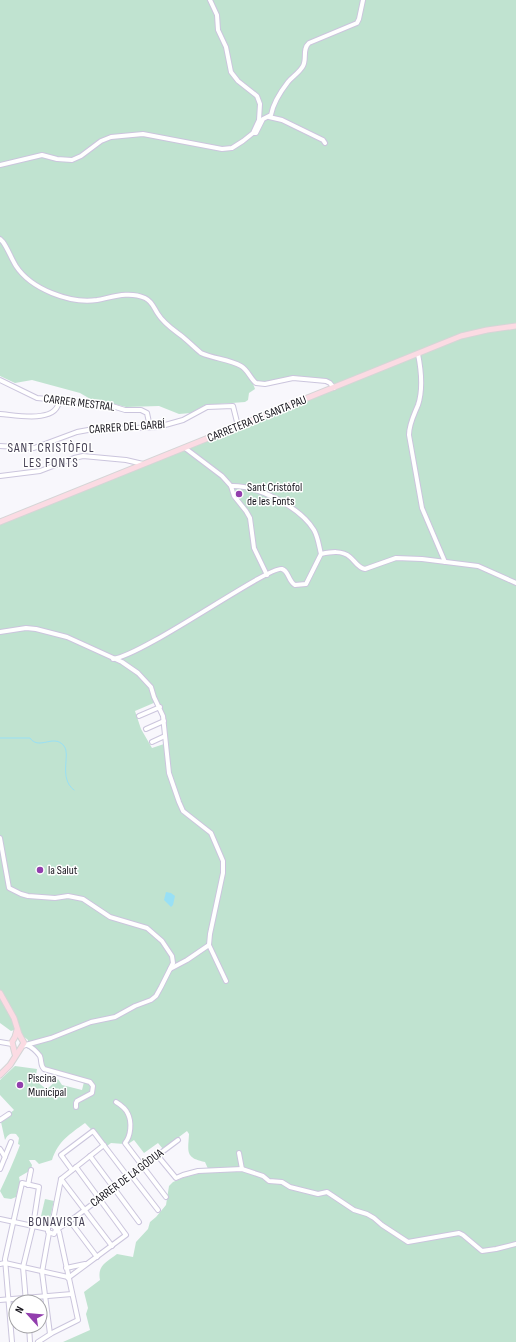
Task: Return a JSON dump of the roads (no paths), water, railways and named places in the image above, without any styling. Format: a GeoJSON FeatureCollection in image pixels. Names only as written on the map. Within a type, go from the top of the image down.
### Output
{"type":"FeatureCollection","features":[{"type":"Feature","properties":{"kind":"main road","name":"CARRETERA DE SANTA PAU"},"geometry":{"type":"LineString","coordinates":[[0,522],[474,332],[516,326]]}},
{"type":"Feature","properties":{"kind":"main road"},"geometry":{"type":"LineString","coordinates":[[0,993],[14,1018],[20,1038],[24,1043],[23,1046]]}},
{"type":"Feature","properties":{"kind":"main road"},"geometry":{"type":"LineString","coordinates":[[15,1054],[12,1040],[20,1038]]}},
{"type":"Feature","properties":{"kind":"main road"},"geometry":{"type":"LineString","coordinates":[[13,1046],[23,1046]]}},
{"type":"Feature","properties":{"kind":"main road"},"geometry":{"type":"LineString","coordinates":[[1,1074],[10,1065],[15,1054],[23,1046]]}},
{"type":"Feature","properties":{"kind":"street"},"geometry":{"type":"LineString","coordinates":[[210,0],[216,15],[218,30],[226,47],[232,72],[238,81],[255,94],[259,100],[259,117],[253,133]]}},
{"type":"Feature","properties":{"kind":"street"},"geometry":{"type":"LineString","coordinates":[[0,165],[42,156],[72,160],[81,156],[101,141],[111,137],[143,134],[222,149],[232,148],[253,133],[256,133],[263,119],[271,115],[273,106],[289,81],[297,75],[305,63],[305,50],[307,45],[357,22],[360,19],[364,0]]}},
{"type":"Feature","properties":{"kind":"street"},"geometry":{"type":"LineString","coordinates":[[269,116],[282,120],[323,140],[325,143]]}},
{"type":"Feature","properties":{"kind":"street"},"geometry":{"type":"LineString","coordinates":[[0,239],[4,242],[16,266],[22,273],[45,291],[75,299],[86,300],[96,300],[122,295],[141,296],[148,299],[152,303],[158,315],[164,322],[201,353],[242,366],[247,370],[256,383],[265,384],[293,378],[326,381],[334,388]]}},
{"type":"Feature","properties":{"kind":"street"},"geometry":{"type":"LineString","coordinates":[[418,354],[421,374],[420,398],[410,424],[409,435],[422,508],[445,562]]}},
{"type":"Feature","properties":{"kind":"street","name":"CARRER MESTRAL"},"geometry":{"type":"LineString","coordinates":[[0,380],[33,396],[109,405],[125,410],[143,411],[147,413],[150,428]]}},
{"type":"Feature","properties":{"kind":"street"},"geometry":{"type":"LineString","coordinates":[[0,414],[29,416],[46,415],[56,409],[59,405],[59,400]]}},
{"type":"Feature","properties":{"kind":"street","name":"CARRER DEL GARBÍ"},"geometry":{"type":"LineString","coordinates":[[0,446],[31,448],[42,446],[69,434],[81,431],[150,428],[183,420],[210,407],[233,406],[238,426]]}},
{"type":"Feature","properties":{"kind":"street"},"geometry":{"type":"LineString","coordinates":[[185,448],[222,476],[231,486],[234,496],[250,518],[254,548],[267,574]]}},
{"type":"Feature","properties":{"kind":"street"},"geometry":{"type":"LineString","coordinates":[[0,476],[40,471],[83,456],[126,460],[143,464]]}},
{"type":"Feature","properties":{"kind":"street"},"geometry":{"type":"LineString","coordinates":[[112,659],[157,639],[267,574],[279,569],[283,569],[286,572],[292,583],[297,585],[306,584],[321,554],[314,529],[295,510],[265,493],[248,487],[231,486]]}},
{"type":"Feature","properties":{"kind":"street"},"geometry":{"type":"LineString","coordinates":[[321,554],[335,552],[342,553],[350,556],[362,568],[365,569],[396,558],[422,558],[478,566],[516,583]]}},
{"type":"Feature","properties":{"kind":"street"},"geometry":{"type":"LineString","coordinates":[[0,632],[26,628],[43,630],[76,641],[112,659],[122,662],[138,673],[151,686],[163,716],[171,779],[181,808],[211,833],[223,861],[223,873],[208,945],[226,981]]}},
{"type":"Feature","properties":{"kind":"street"},"geometry":{"type":"LineString","coordinates":[[139,716],[160,708]]}},
{"type":"Feature","properties":{"kind":"street"},"geometry":{"type":"LineString","coordinates":[[146,729],[164,721]]}},
{"type":"Feature","properties":{"kind":"street"},"geometry":{"type":"LineString","coordinates":[[152,742],[165,736]]}},
{"type":"Feature","properties":{"kind":"street"},"geometry":{"type":"LineString","coordinates":[[0,838],[9,888],[28,896],[55,898],[68,896],[83,899],[110,917],[147,928],[168,948],[172,956],[172,963],[158,991],[151,1000],[115,1016],[91,1022],[51,1038],[23,1046]]}},
{"type":"Feature","properties":{"kind":"street"},"geometry":{"type":"LineString","coordinates":[[169,969],[187,960],[208,945]]}},
{"type":"Feature","properties":{"kind":"street"},"geometry":{"type":"LineString","coordinates":[[20,1038],[33,1042]]}},
{"type":"Feature","properties":{"kind":"street"},"geometry":{"type":"LineString","coordinates":[[0,1042],[13,1046]]}},
{"type":"Feature","properties":{"kind":"street"},"geometry":{"type":"LineString","coordinates":[[33,1042],[33,1049]]}},
{"type":"Feature","properties":{"kind":"street"},"geometry":{"type":"LineString","coordinates":[[23,1046],[33,1049],[40,1057],[41,1066],[46,1070],[90,1082],[93,1086],[92,1093],[77,1101],[76,1107]]}},
{"type":"Feature","properties":{"kind":"street"},"geometry":{"type":"LineString","coordinates":[[116,1102],[124,1108],[128,1114],[130,1133],[125,1143],[166,1197]]}},
{"type":"Feature","properties":{"kind":"street"},"geometry":{"type":"LineString","coordinates":[[0,1120],[9,1114]]}},
{"type":"Feature","properties":{"kind":"street"},"geometry":{"type":"LineString","coordinates":[[2,1264],[68,1277],[88,1264],[126,1235],[99,1199],[61,1155],[93,1131],[158,1210]]}},
{"type":"Feature","properties":{"kind":"street","name":"CARRER DE LA GÓDUA"},"geometry":{"type":"LineString","coordinates":[[56,1229],[70,1221],[178,1140]]}},
{"type":"Feature","properties":{"kind":"street"},"geometry":{"type":"LineString","coordinates":[[0,1170],[11,1142]]}},
{"type":"Feature","properties":{"kind":"street"},"geometry":{"type":"LineString","coordinates":[[0,1219],[47,1228],[52,1225],[61,1178],[104,1145]]}},
{"type":"Feature","properties":{"kind":"street"},"geometry":{"type":"LineString","coordinates":[[0,1149],[5,1157]]}},
{"type":"Feature","properties":{"kind":"street"},"geometry":{"type":"LineString","coordinates":[[239,1153],[242,1169]]}},
{"type":"Feature","properties":{"kind":"street"},"geometry":{"type":"LineString","coordinates":[[90,1156],[139,1222]]}},
{"type":"Feature","properties":{"kind":"street"},"geometry":{"type":"LineString","coordinates":[[157,1156],[174,1178],[198,1171],[242,1169],[263,1176],[269,1181],[282,1182],[290,1187],[318,1194],[327,1192],[354,1210],[368,1214],[408,1242],[459,1234],[463,1235],[482,1251],[516,1244]]}},
{"type":"Feature","properties":{"kind":"street"},"geometry":{"type":"LineString","coordinates":[[28,1185],[31,1170]]}},
{"type":"Feature","properties":{"kind":"street"},"geometry":{"type":"LineString","coordinates":[[61,1178],[112,1246]]}},
{"type":"Feature","properties":{"kind":"street"},"geometry":{"type":"LineString","coordinates":[[0,1300],[8,1300],[2,1264],[22,1183],[39,1187],[33,1226],[23,1267],[25,1294]]}},
{"type":"Feature","properties":{"kind":"street"},"geometry":{"type":"LineString","coordinates":[[70,1221],[97,1257]]}},
{"type":"Feature","properties":{"kind":"street"},"geometry":{"type":"LineString","coordinates":[[38,1342],[50,1334],[78,1320],[59,1232],[52,1225]]}},
{"type":"Feature","properties":{"kind":"street"},"geometry":{"type":"LineString","coordinates":[[45,1294],[42,1272],[49,1234],[47,1228]]}},
{"type":"Feature","properties":{"kind":"street"},"geometry":{"type":"LineString","coordinates":[[49,1234],[54,1234],[56,1229]]}},
{"type":"Feature","properties":{"kind":"street"},"geometry":{"type":"LineString","coordinates":[[66,1268],[88,1264]]}},
{"type":"Feature","properties":{"kind":"street"},"geometry":{"type":"LineString","coordinates":[[48,1296],[72,1294]]}},
{"type":"Feature","properties":{"kind":"street"},"geometry":{"type":"LineString","coordinates":[[48,1319],[50,1334]]}},
{"type":"Feature","properties":{"kind":"water"},"geometry":{"type":"Polygon","coordinates":[[[166,892],[175,896],[171,907],[164,900],[166,892]]]}},
{"type":"Feature","properties":{"kind":"waterway"},"geometry":{"type":"LineString","coordinates":[[0,738],[30,738],[34,742],[38,743],[51,741],[60,742],[66,750],[67,779],[69,785],[74,790]]}},
{"type":"Feature","properties":{"kind":"place","name":"Sant Cristòfol de les Fonts"},"geometry":{"type":"Point","coordinates":[239,494]}},
{"type":"Feature","properties":{"kind":"place","name":"la Salut"},"geometry":{"type":"Point","coordinates":[40,870]}},
{"type":"Feature","properties":{"kind":"place","name":"Piscina Municipal"},"geometry":{"type":"Point","coordinates":[20,1085]}},
{"type":"Feature","properties":{"kind":"district","name":"SANT CRISTÒFOL LES FONTS"},"geometry":{"type":"Point","coordinates":[51,456]}},
{"type":"Feature","properties":{"kind":"district","name":"BONAVISTA"},"geometry":{"type":"Point","coordinates":[57,1222]}}]}
